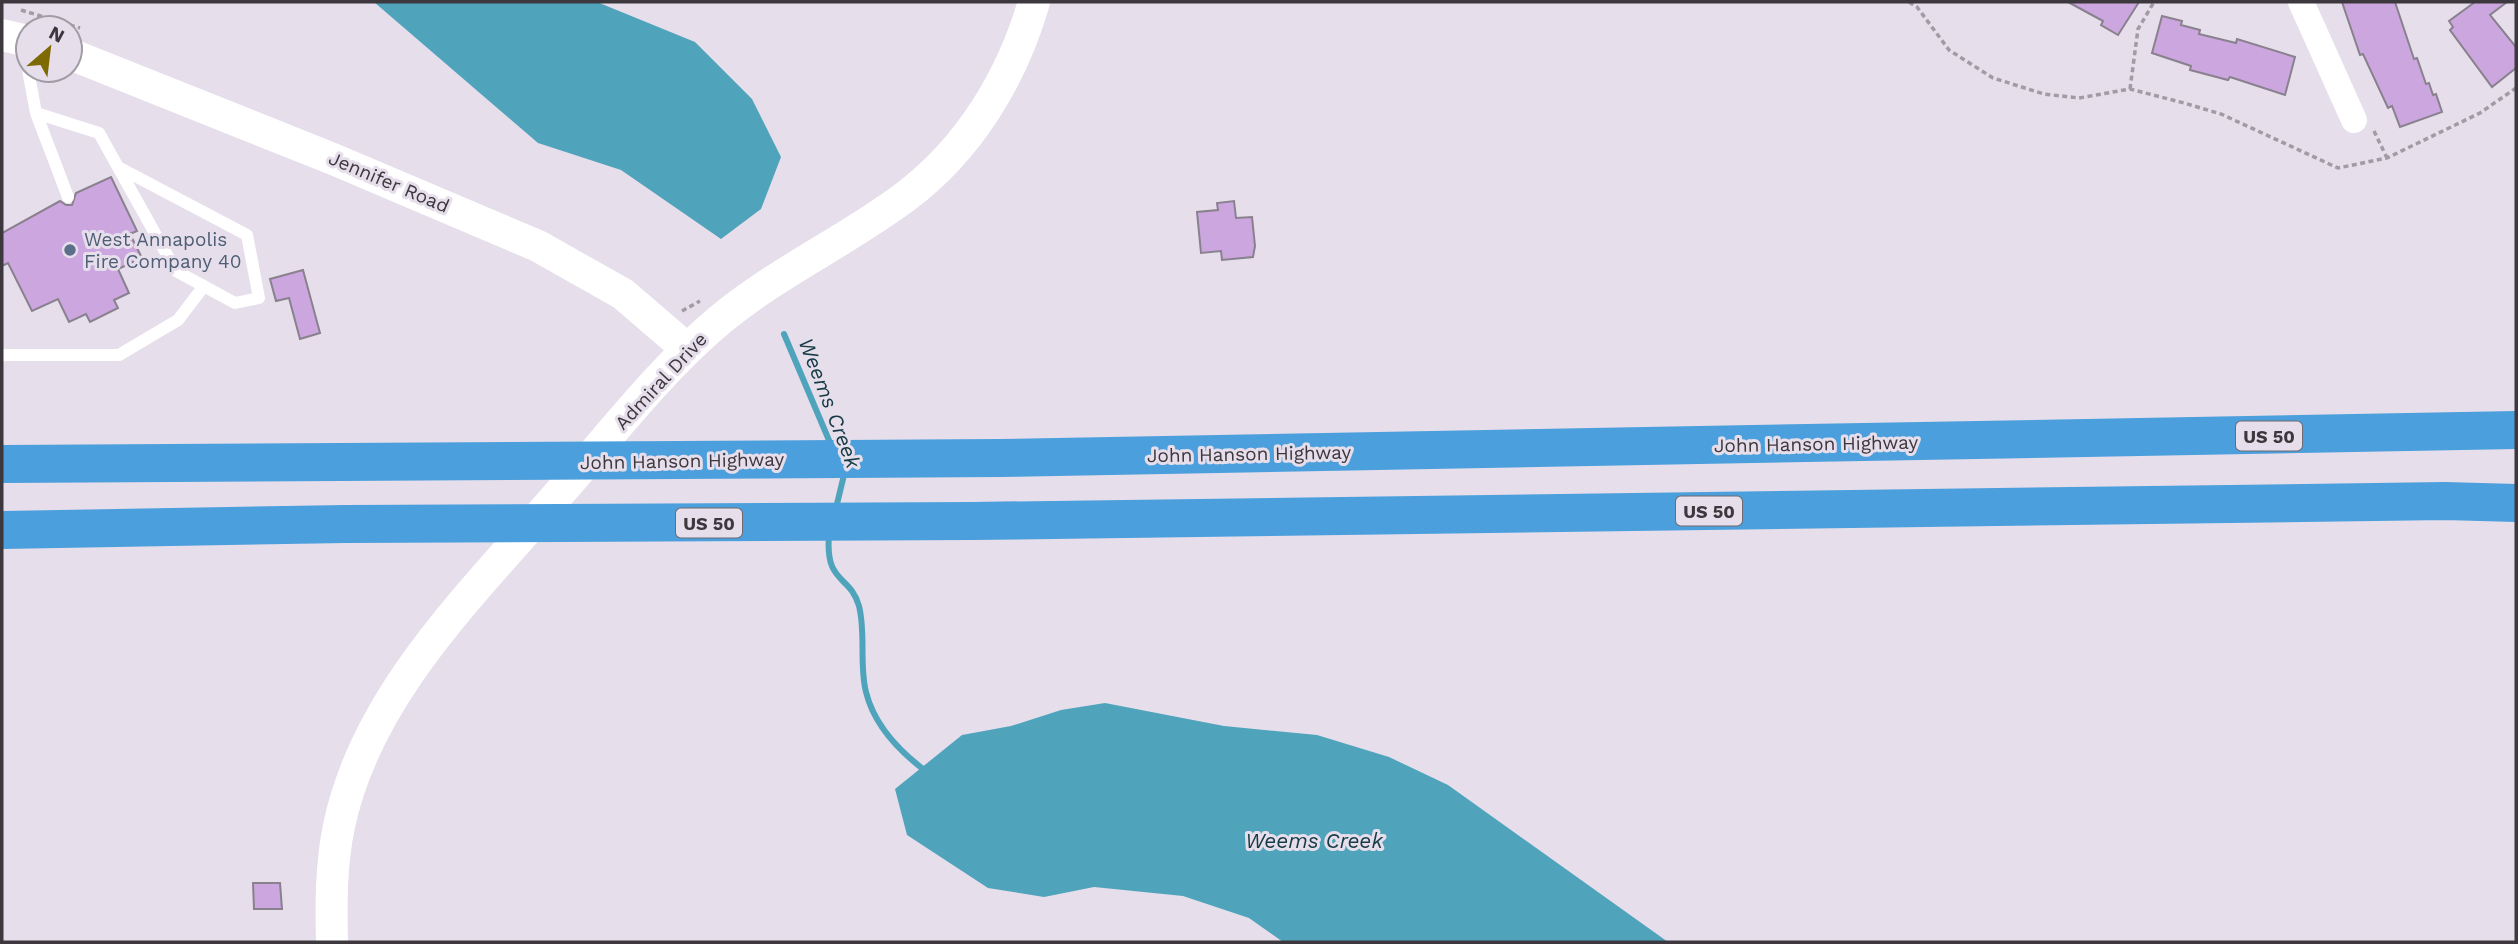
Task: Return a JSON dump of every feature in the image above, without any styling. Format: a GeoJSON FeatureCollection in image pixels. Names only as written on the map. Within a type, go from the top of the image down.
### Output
{"type":"FeatureCollection","features":[{"type":"Feature","properties":{"kind":"highway","name":"John Hanson Highway"},"geometry":{"type":"LineString","coordinates":[[2,464],[999,458],[2509,431]]}},
{"type":"Feature","properties":{"kind":"highway","name":"US 50"},"geometry":{"type":"LineString","coordinates":[[2,530],[972,521],[2445,501],[2516,505]]}},
{"type":"Feature","properties":{"kind":"street","name":"Admiral Drive"},"geometry":{"type":"LineString","coordinates":[[332,942],[332,887],[339,827],[357,769],[383,716],[417,663],[471,595],[687,349],[751,296],[884,212],[928,177],[967,135],[993,98],[1015,58],[1034,2]]}},
{"type":"Feature","properties":{"kind":"street"},"geometry":{"type":"LineString","coordinates":[[2301,2],[2354,120]]}},
{"type":"Feature","properties":{"kind":"street","name":"Jennifer Road"},"geometry":{"type":"LineString","coordinates":[[84,60],[333,159],[538,246],[598,277],[623,294],[687,349]]}},
{"type":"Feature","properties":{"kind":"lane"},"geometry":{"type":"LineString","coordinates":[[30,84],[36,113],[68,197]]}},
{"type":"Feature","properties":{"kind":"lane"},"geometry":{"type":"LineString","coordinates":[[36,113],[99,133],[176,271],[234,303],[259,298],[247,235],[118,167]]}},
{"type":"Feature","properties":{"kind":"lane"},"geometry":{"type":"LineString","coordinates":[[2,355],[119,355],[178,320],[204,286]]}},
{"type":"Feature","properties":{"kind":"path"},"geometry":{"type":"LineString","coordinates":[[1909,2],[1917,7],[1950,50],[1993,78],[2045,93],[2079,98],[2130,89],[2221,114],[2338,168],[2386,158],[2480,113],[2516,88]]}},
{"type":"Feature","properties":{"kind":"path"},"geometry":{"type":"LineString","coordinates":[[2130,89],[2138,29],[2154,2]]}},
{"type":"Feature","properties":{"kind":"path"},"geometry":{"type":"LineString","coordinates":[[678,314],[707,296]]}},
{"type":"Feature","properties":{"kind":"water"},"geometry":{"type":"Polygon","coordinates":[[[374,2],[597,2],[695,42],[752,99],[781,157],[761,209],[721,239],[621,170],[538,143],[374,2]]]}},
{"type":"Feature","properties":{"kind":"water","name":"Weems Creek"},"geometry":{"type":"Polygon","coordinates":[[[1105,703],[1224,726],[1317,735],[1389,757],[1448,785],[1668,942],[1283,942],[1249,918],[1183,896],[1094,887],[1044,897],[988,888],[907,835],[895,789],[962,735],[1011,726],[1061,710],[1105,703]]]}},
{"type":"Feature","properties":{"kind":"building"},"geometry":{"type":"Polygon","coordinates":[[[2068,2],[2139,2],[2118,35],[2101,25],[2103,21],[2068,2]]]}},
{"type":"Feature","properties":{"kind":"building"},"geometry":{"type":"Polygon","coordinates":[[[2342,2],[2395,2],[2414,59],[2417,58],[2426,84],[2429,83],[2433,95],[2436,94],[2442,112],[2400,127],[2392,106],[2388,108],[2363,54],[2360,55],[2342,2]]]}},
{"type":"Feature","properties":{"kind":"building"},"geometry":{"type":"Polygon","coordinates":[[[2475,2],[2507,2],[2490,15],[2516,47],[2516,68],[2492,87],[2450,30],[2453,27],[2449,21],[2475,2]]]}},
{"type":"Feature","properties":{"kind":"building"},"geometry":{"type":"Polygon","coordinates":[[[2162,16],[2182,21],[2181,25],[2200,30],[2199,34],[2236,43],[2237,39],[2295,57],[2285,95],[2230,77],[2228,80],[2190,70],[2191,66],[2152,53],[2162,16]]]}},
{"type":"Feature","properties":{"kind":"building","name":"West Annapolis Fire Company 40"},"geometry":{"type":"Polygon","coordinates":[[[111,177],[137,231],[130,234],[142,258],[118,269],[129,293],[114,300],[118,308],[90,322],[86,314],[69,322],[58,299],[32,311],[8,263],[2,266],[2,233],[60,201],[72,205],[76,193],[111,177]]]}},
{"type":"Feature","properties":{"kind":"building"},"geometry":{"type":"Polygon","coordinates":[[[1234,201],[1236,218],[1252,217],[1255,246],[1253,257],[1222,260],[1221,251],[1201,253],[1197,212],[1218,210],[1217,203],[1234,201]]]}},
{"type":"Feature","properties":{"kind":"building"},"geometry":{"type":"Polygon","coordinates":[[[303,270],[320,333],[300,339],[289,298],[276,301],[270,279],[303,270]]]}},
{"type":"Feature","properties":{"kind":"building"},"geometry":{"type":"Polygon","coordinates":[[[253,883],[280,883],[282,909],[254,909],[253,883]]]}},
{"type":"Feature","properties":{"kind":"waterway","name":"Weems Creek"},"geometry":{"type":"LineString","coordinates":[[784,334],[831,445]]}},
{"type":"Feature","properties":{"kind":"waterway","name":"Weems Creek"},"geometry":{"type":"LineString","coordinates":[[836,508],[844,475],[842,471]]}},
{"type":"Feature","properties":{"kind":"waterway","name":"Weems Creek"},"geometry":{"type":"LineString","coordinates":[[829,535],[829,551],[834,571],[850,588],[859,606],[864,682],[870,704],[889,737],[927,772]]}},
{"type":"Feature","properties":{"kind":"place","name":"West Annapolis Fire Company 40"},"geometry":{"type":"Point","coordinates":[70,250]}}]}
